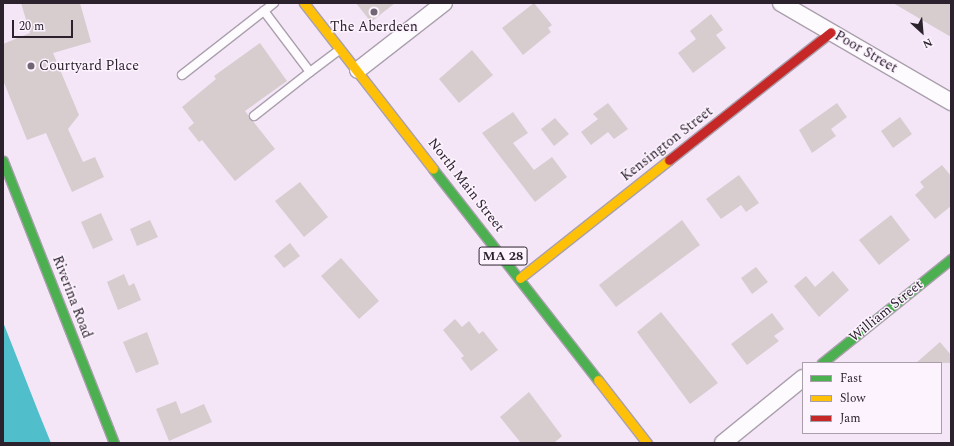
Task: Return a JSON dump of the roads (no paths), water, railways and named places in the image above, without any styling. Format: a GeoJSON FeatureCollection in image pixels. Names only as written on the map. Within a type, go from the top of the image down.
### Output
{"type":"FeatureCollection","features":[{"type":"Feature","properties":{"kind":"street","name":"North Main Street"},"geometry":{"type":"LineString","coordinates":[[304,3],[358,70],[648,443]]}},
{"type":"Feature","properties":{"kind":"street"},"geometry":{"type":"LineString","coordinates":[[358,70],[444,3]]}},
{"type":"Feature","properties":{"kind":"street","name":"Poor Street"},"geometry":{"type":"LineString","coordinates":[[781,3],[951,102]]}},
{"type":"Feature","properties":{"kind":"street","name":"Kensington Street"},"geometry":{"type":"LineString","coordinates":[[520,278],[831,32]]}},
{"type":"Feature","properties":{"kind":"street","name":"Riverina Road"},"geometry":{"type":"LineString","coordinates":[[3,161],[114,443]]}},
{"type":"Feature","properties":{"kind":"street","name":"William Street"},"geometry":{"type":"LineString","coordinates":[[823,362],[951,258]]}},
{"type":"Feature","properties":{"kind":"street"},"geometry":{"type":"LineString","coordinates":[[723,443],[802,379]]}},
{"type":"Feature","properties":{"kind":"lane"},"geometry":{"type":"LineString","coordinates":[[182,75],[274,3]]}},
{"type":"Feature","properties":{"kind":"lane"},"geometry":{"type":"LineString","coordinates":[[264,11],[310,72]]}},
{"type":"Feature","properties":{"kind":"lane"},"geometry":{"type":"LineString","coordinates":[[254,116],[341,49]]}},
{"type":"Feature","properties":{"kind":"water"},"geometry":{"type":"Polygon","coordinates":[[[3,322],[38,411],[51,443],[3,442],[3,322]]]}},
{"type":"Feature","properties":{"kind":"place","name":"The Aberdeen"},"geometry":{"type":"Point","coordinates":[374,12]}},
{"type":"Feature","properties":{"kind":"place","name":"Courtyard Place"},"geometry":{"type":"Point","coordinates":[31,66]}}]}
